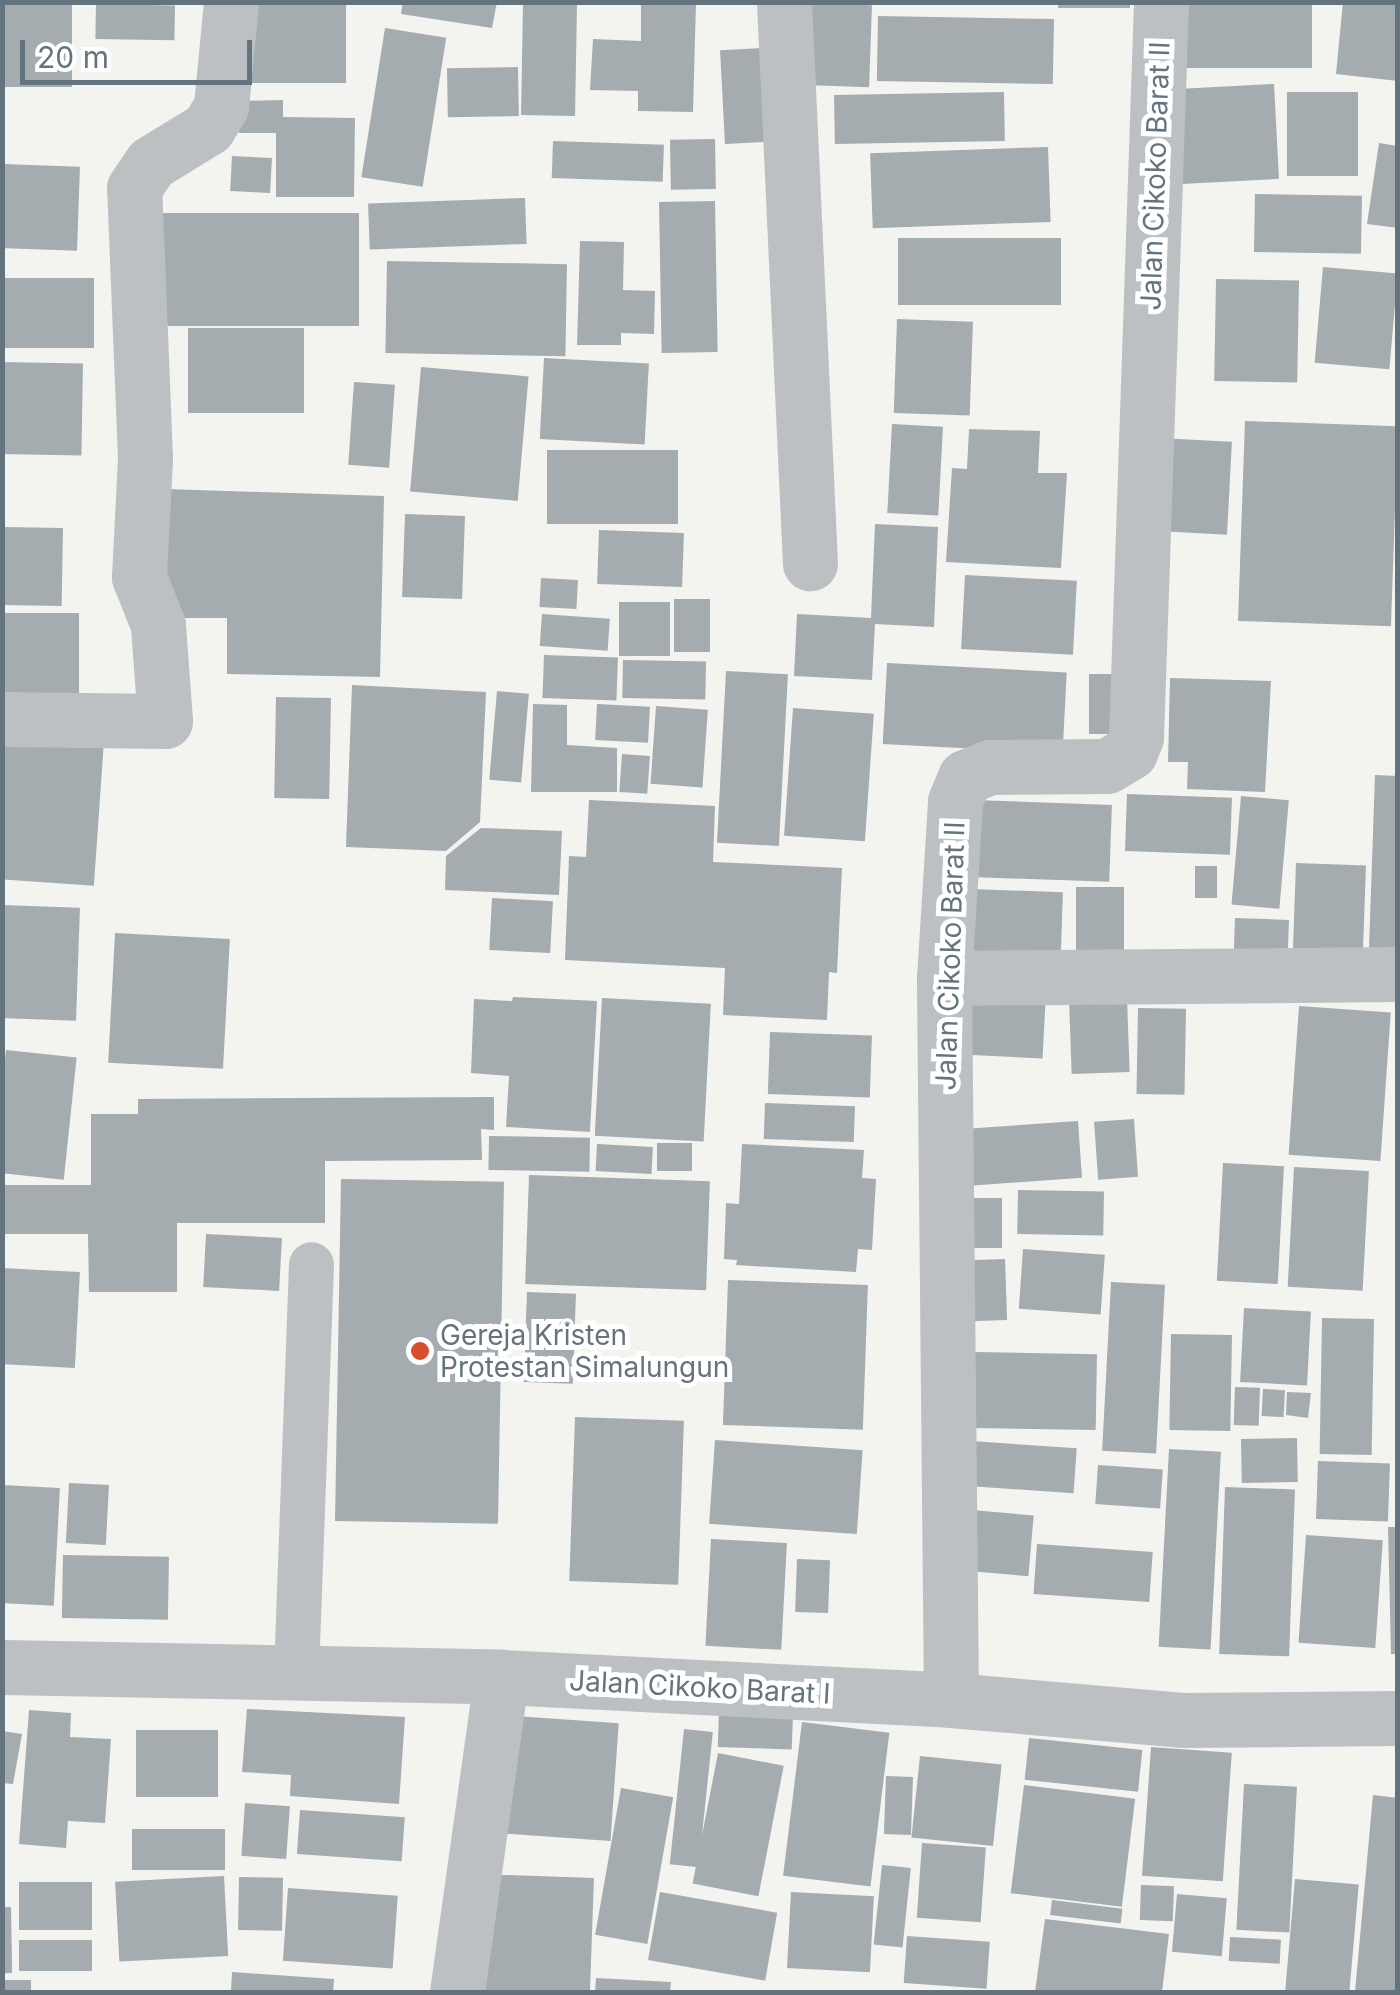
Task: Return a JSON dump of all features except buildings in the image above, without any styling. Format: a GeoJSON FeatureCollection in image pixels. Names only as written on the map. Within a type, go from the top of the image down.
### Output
{"type":"FeatureCollection","features":[{"type":"Feature","properties":{"kind":"street"},"geometry":{"type":"LineString","coordinates":[[2,719],[165,721],[158,625],[139,577],[145,458],[134,188],[151,163],[208,128],[221,106],[231,2]]}},
{"type":"Feature","properties":{"kind":"street"},"geometry":{"type":"LineString","coordinates":[[784,2],[810,563]]}},
{"type":"Feature","properties":{"kind":"street","name":"Jalan Cikoko Barat II"},"geometry":{"type":"LineString","coordinates":[[951,1700],[944,978],[956,801],[965,777],[990,767],[1107,766],[1130,752],[1136,737],[1161,2]]}},
{"type":"Feature","properties":{"kind":"street"},"geometry":{"type":"LineString","coordinates":[[944,978],[1398,974]]}},
{"type":"Feature","properties":{"kind":"street","name":"Jalan Cikoko Barat I"},"geometry":{"type":"LineString","coordinates":[[2,1667],[502,1677],[951,1700],[1182,1720],[1398,1718]]}},
{"type":"Feature","properties":{"kind":"street"},"geometry":{"type":"LineString","coordinates":[[457,1992],[502,1677]]}},
{"type":"Feature","properties":{"kind":"lane"},"geometry":{"type":"LineString","coordinates":[[296,1673],[311,1264]]}},
{"type":"Feature","properties":{"kind":"place","name":"Gereja Kristen Protestan Simalungun"},"geometry":{"type":"Point","coordinates":[420,1351]}}]}
